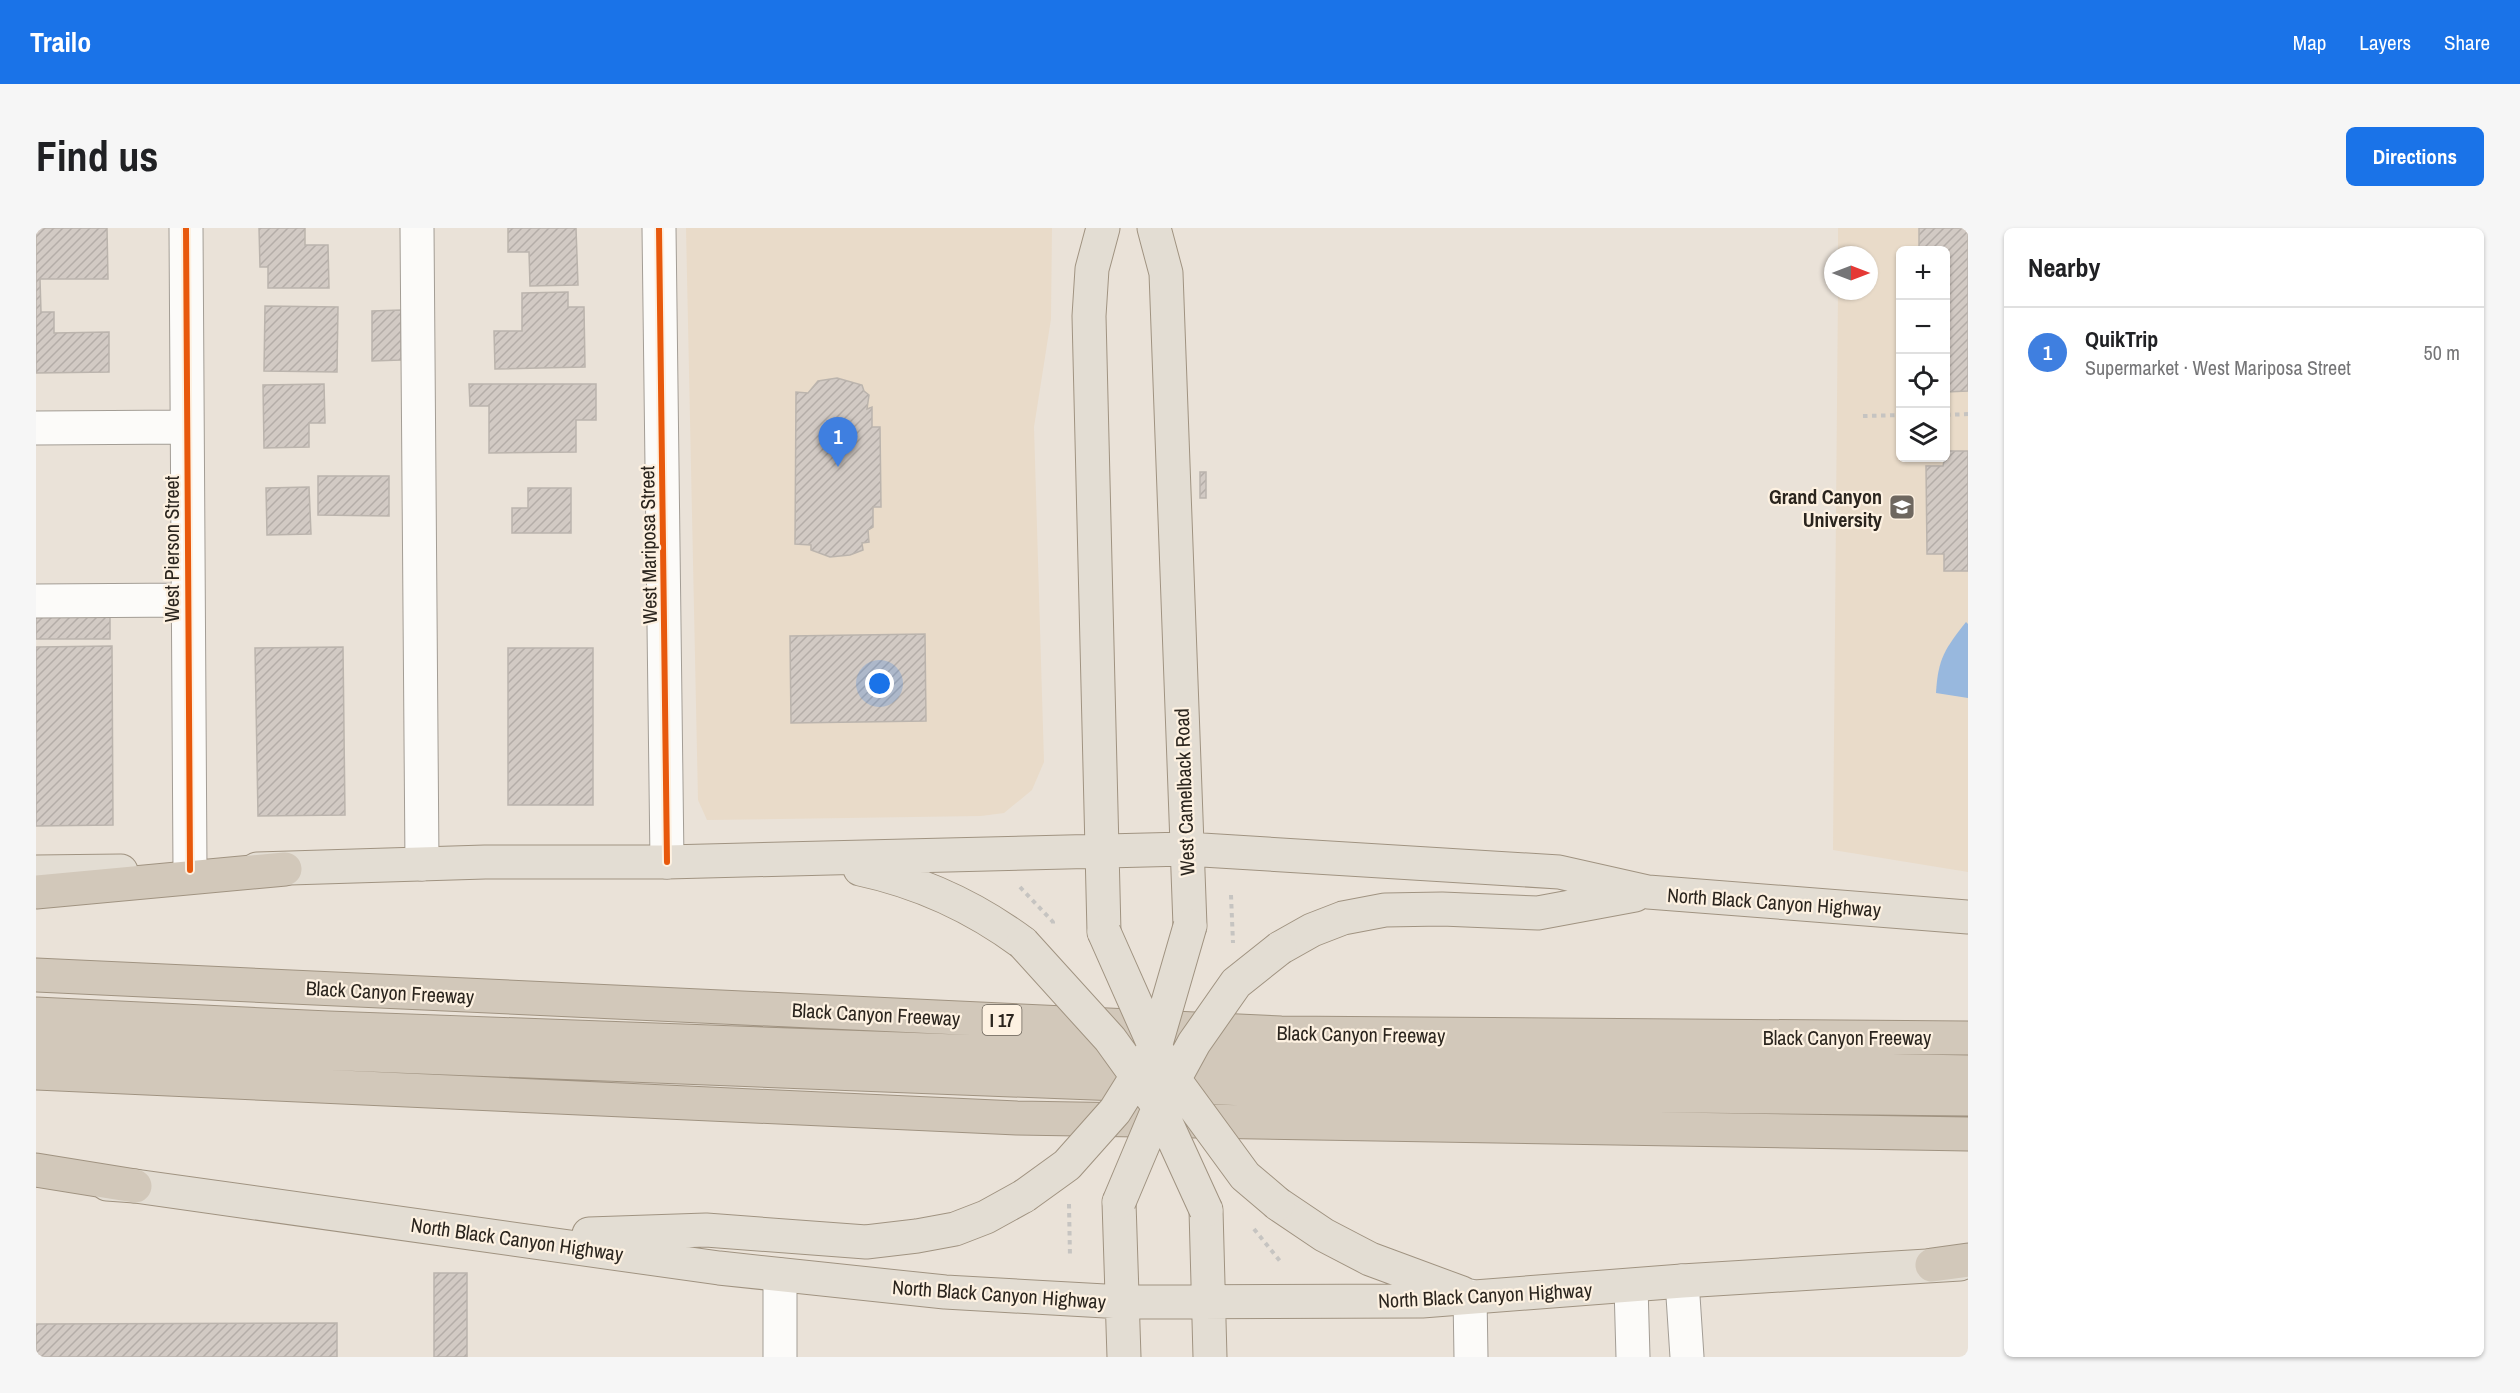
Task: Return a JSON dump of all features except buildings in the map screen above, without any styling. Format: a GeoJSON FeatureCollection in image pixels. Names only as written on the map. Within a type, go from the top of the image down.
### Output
{"type":"FeatureCollection","features":[{"type":"Feature","properties":{"kind":"highway"},"geometry":{"type":"LineString","coordinates":[[36,892],[285,869]]}},
{"type":"Feature","properties":{"kind":"highway","name":"Black Canyon Freeway"},"geometry":{"type":"LineString","coordinates":[[36,975],[1281,1033],[1968,1038]]}},
{"type":"Feature","properties":{"kind":"highway"},"geometry":{"type":"LineString","coordinates":[[36,1014],[316,1027],[1038,1054],[1968,1072]]}},
{"type":"Feature","properties":{"kind":"highway"},"geometry":{"type":"LineString","coordinates":[[36,1042],[1324,1092],[1968,1099]]}},
{"type":"Feature","properties":{"kind":"highway"},"geometry":{"type":"LineString","coordinates":[[36,1073],[1017,1118],[1968,1134]]}},
{"type":"Feature","properties":{"kind":"highway"},"geometry":{"type":"LineString","coordinates":[[36,1170],[135,1186]]}},
{"type":"Feature","properties":{"kind":"highway"},"geometry":{"type":"LineString","coordinates":[[1932,1265],[1968,1262]]}},
{"type":"Feature","properties":{"kind":"main road"},"geometry":{"type":"LineString","coordinates":[[1103,228],[1092,269],[1089,316],[1104,932],[1115,1111],[1124,1357]]}},
{"type":"Feature","properties":{"kind":"main road","name":"West Camelback Road"},"geometry":{"type":"LineString","coordinates":[[1154,228],[1166,273],[1196,1110],[1206,1210],[1210,1357]]}},
{"type":"Feature","properties":{"kind":"main road","name":"North Black Canyon Highway"},"geometry":{"type":"LineString","coordinates":[[36,872],[285,869],[422,864],[668,862],[1186,849],[1559,872],[1648,892],[1968,917]]}},
{"type":"Feature","properties":{"kind":"main road"},"geometry":{"type":"LineString","coordinates":[[810,859],[907,881],[953,899],[991,920],[1039,939],[1136,1076],[1196,1110],[1245,1176],[1278,1204],[1324,1235],[1370,1258],[1470,1296]]}},
{"type":"Feature","properties":{"kind":"main road"},"geometry":{"type":"LineString","coordinates":[[1119,1202],[1166,1093],[1194,1043],[1236,983],[1280,948],[1312,930],[1343,918],[1385,910],[1442,909],[1538,913],[1648,892]]}},
{"type":"Feature","properties":{"kind":"main road"},"geometry":{"type":"LineString","coordinates":[[503,1237],[706,1230],[866,1242],[955,1229],[986,1217],[1024,1196],[1066,1166],[1115,1111],[1155,1047],[1190,926]]}},
{"type":"Feature","properties":{"kind":"main road"},"geometry":{"type":"LineString","coordinates":[[1104,932],[1155,1047],[1166,1093],[1206,1210]]}},
{"type":"Feature","properties":{"kind":"main road","name":"North Black Canyon Highway"},"geometry":{"type":"LineString","coordinates":[[36,1180],[135,1186],[780,1275],[945,1292],[1123,1302],[1210,1304],[1422,1301],[1932,1265]]}},
{"type":"Feature","properties":{"kind":"street","name":"West Pierson Street"},"geometry":{"type":"LineString","coordinates":[[186,228],[190,870]]}},
{"type":"Feature","properties":{"kind":"street"},"geometry":{"type":"LineString","coordinates":[[417,228],[422,864]]}},
{"type":"Feature","properties":{"kind":"street","name":"West Mariposa Street"},"geometry":{"type":"LineString","coordinates":[[659,228],[668,862]]}},
{"type":"Feature","properties":{"kind":"street"},"geometry":{"type":"LineString","coordinates":[[36,428],[187,427]]}},
{"type":"Feature","properties":{"kind":"street"},"geometry":{"type":"LineString","coordinates":[[36,601],[188,600]]}},
{"type":"Feature","properties":{"kind":"street"},"geometry":{"type":"LineString","coordinates":[[780,1275],[780,1357]]}},
{"type":"Feature","properties":{"kind":"street"},"geometry":{"type":"LineString","coordinates":[[1682,1281],[1687,1357]]}},
{"type":"Feature","properties":{"kind":"street"},"geometry":{"type":"LineString","coordinates":[[1631,1286],[1633,1357]]}},
{"type":"Feature","properties":{"kind":"street"},"geometry":{"type":"LineString","coordinates":[[1470,1296],[1471,1357]]}},
{"type":"Feature","properties":{"kind":"path"},"geometry":{"type":"LineString","coordinates":[[1950,415],[1968,414]]}},
{"type":"Feature","properties":{"kind":"path"},"geometry":{"type":"LineString","coordinates":[[1863,416],[1896,415]]}},
{"type":"Feature","properties":{"kind":"path"},"geometry":{"type":"LineString","coordinates":[[1020,887],[1053,922],[1039,939]]}},
{"type":"Feature","properties":{"kind":"path"},"geometry":{"type":"LineString","coordinates":[[1231,895],[1233,944]]}},
{"type":"Feature","properties":{"kind":"path"},"geometry":{"type":"LineString","coordinates":[[1069,1200],[1070,1257]]}},
{"type":"Feature","properties":{"kind":"path"},"geometry":{"type":"LineString","coordinates":[[1246,1220],[1280,1261]]}},
{"type":"Feature","properties":{"kind":"shaded area"},"geometry":{"type":"Polygon","coordinates":[[[686,228],[1052,228],[1051,319],[1034,427],[1044,762],[1032,790],[1004,813],[981,816],[707,820],[698,800],[686,228]]]}},
{"type":"Feature","properties":{"kind":"shaded area","name":"Grand Canyon University"},"geometry":{"type":"Polygon","coordinates":[[[1838,228],[1968,228],[1968,872],[1833,850],[1838,300],[1878,300],[1878,246],[1838,246],[1838,228]]]}},
{"type":"Feature","properties":{"kind":"water"},"geometry":{"type":"Polygon","coordinates":[[[1966,622],[1968,624],[1968,698],[1936,693],[1944,654],[1966,622]]]}},
{"type":"Feature","properties":{"kind":"cycle path"},"geometry":{"type":"LineString","coordinates":[[186,228],[190,870]]}},
{"type":"Feature","properties":{"kind":"cycle path"},"geometry":{"type":"LineString","coordinates":[[659,228],[667,862]]}},
{"type":"Feature","properties":{"kind":"place","name":"QuikTrip"},"geometry":{"type":"Point","coordinates":[838,467]}},
{"type":"Feature","properties":{"kind":"place","name":"Grand Canyon University"},"geometry":{"type":"Point","coordinates":[1902,507]}}]}
